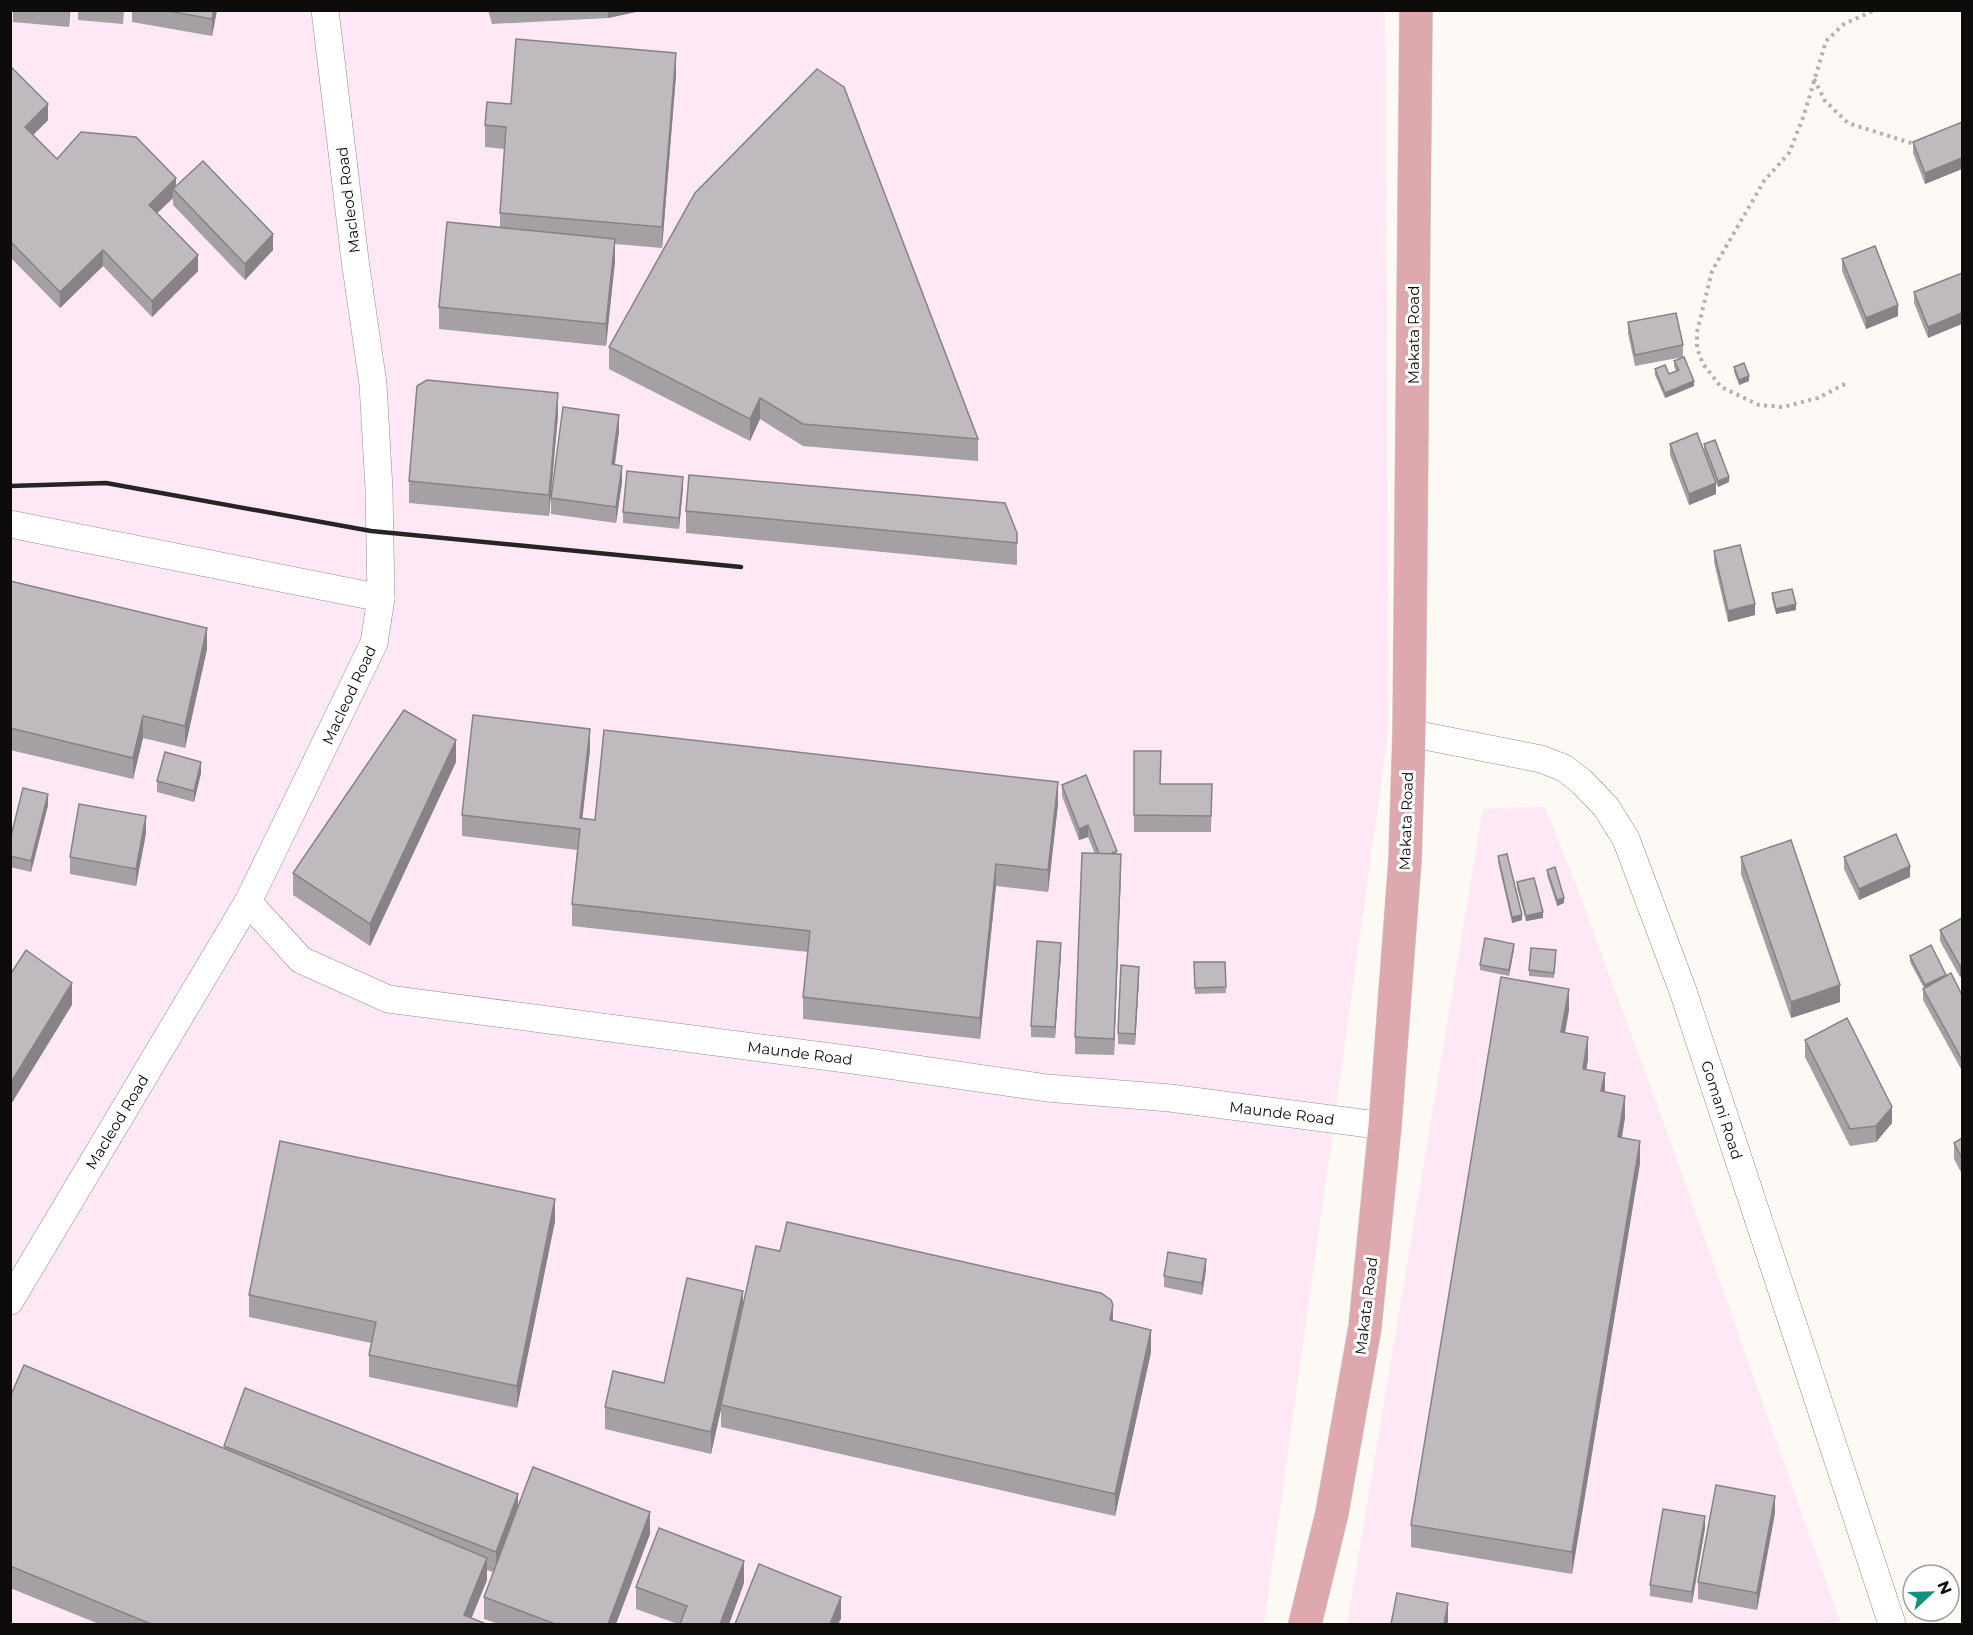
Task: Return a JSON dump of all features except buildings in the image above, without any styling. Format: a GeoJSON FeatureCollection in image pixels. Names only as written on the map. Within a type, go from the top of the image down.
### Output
{"type":"FeatureCollection","features":[{"type":"Feature","properties":{"kind":"main road","name":"Makata Road"},"geometry":{"type":"LineString","coordinates":[[1305,1624],[1332,1513],[1365,1327],[1385,1126],[1405,860],[1409,733],[1416,10]]}},
{"type":"Feature","properties":{"kind":"street","name":"Macleod Road"},"geometry":{"type":"LineString","coordinates":[[10,1301],[248,902],[375,643],[381,598],[379,489],[373,384],[355,260],[326,10]]}},
{"type":"Feature","properties":{"kind":"street"},"geometry":{"type":"LineString","coordinates":[[10,524],[381,598]]}},
{"type":"Feature","properties":{"kind":"street","name":"Gomani Road"},"geometry":{"type":"LineString","coordinates":[[1409,733],[1541,759],[1564,768],[1606,807],[1626,839],[1683,991],[1892,1624]]}},
{"type":"Feature","properties":{"kind":"street","name":"Maunde Road"},"geometry":{"type":"LineString","coordinates":[[248,902],[301,960],[388,999],[861,1061],[1047,1088],[1170,1098],[1385,1126]]}},
{"type":"Feature","properties":{"kind":"path"},"geometry":{"type":"LineString","coordinates":[[1845,384],[1818,398],[1783,407],[1759,405],[1721,387],[1703,364],[1697,348],[1697,332],[1712,271],[1764,181],[1788,153],[1804,115],[1813,78],[1826,41],[1844,24],[1875,10]]}},
{"type":"Feature","properties":{"kind":"path"},"geometry":{"type":"LineString","coordinates":[[1813,78],[1825,101],[1848,123],[1914,144]]}},
{"type":"Feature","properties":{"kind":"shaded area"},"geometry":{"type":"Polygon","coordinates":[[[11,11],[1385,11],[1389,728],[1264,1624],[11,1624],[11,11]]]}},
{"type":"Feature","properties":{"kind":"shaded area"},"geometry":{"type":"Polygon","coordinates":[[[1545,807],[1665,1126],[1841,1624],[1347,1624],[1483,809],[1545,807]]]}},
{"type":"Feature","properties":{"kind":"railway"},"geometry":{"type":"LineString","coordinates":[[10,486],[106,483],[371,531],[741,567]]}}]}
